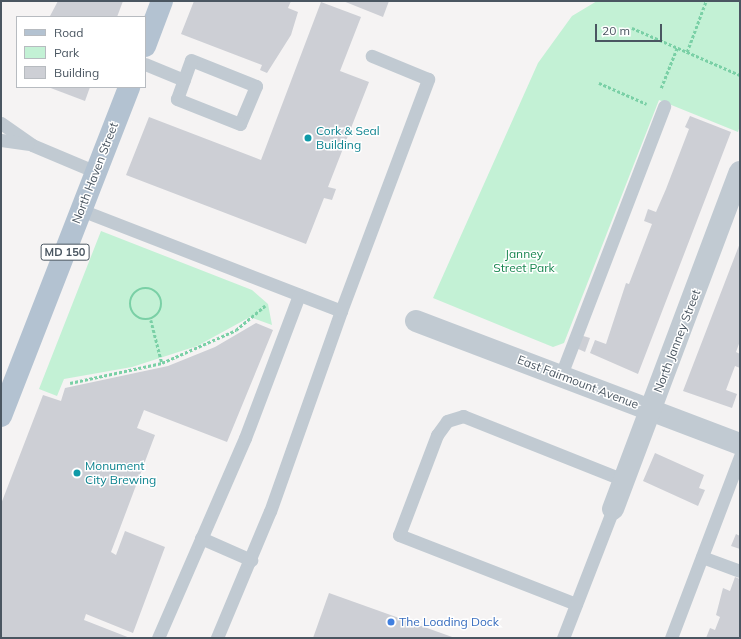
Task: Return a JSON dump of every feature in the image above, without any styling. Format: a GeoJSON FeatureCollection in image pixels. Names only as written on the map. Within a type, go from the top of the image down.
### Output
{"type":"FeatureCollection","features":[{"type":"Feature","properties":{"kind":"main road"},"geometry":{"type":"LineString","coordinates":[[146,43],[162,1]]}},
{"type":"Feature","properties":{"kind":"main road","name":"North Haven Street"},"geometry":{"type":"LineString","coordinates":[[1,416],[129,88]]}},
{"type":"Feature","properties":{"kind":"street","name":"North Janney Street"},"geometry":{"type":"LineString","coordinates":[[613,509],[740,172]]}},
{"type":"Feature","properties":{"kind":"street","name":"East Fairmount Avenue"},"geometry":{"type":"LineString","coordinates":[[416,321],[740,444]]}},
{"type":"Feature","properties":{"kind":"lane"},"geometry":{"type":"LineString","coordinates":[[217,638],[251,560],[341,311],[428,79],[372,56]]}},
{"type":"Feature","properties":{"kind":"lane"},"geometry":{"type":"LineString","coordinates":[[191,60],[256,86],[240,124],[177,99],[184,80],[191,60]]}},
{"type":"Feature","properties":{"kind":"lane"},"geometry":{"type":"LineString","coordinates":[[146,64],[184,80]]}},
{"type":"Feature","properties":{"kind":"lane"},"geometry":{"type":"LineString","coordinates":[[561,375],[659,106]]}},
{"type":"Feature","properties":{"kind":"lane"},"geometry":{"type":"LineString","coordinates":[[1,123],[32,145],[96,172]]}},
{"type":"Feature","properties":{"kind":"lane"},"geometry":{"type":"LineString","coordinates":[[1,140],[32,145]]}},
{"type":"Feature","properties":{"kind":"lane"},"geometry":{"type":"LineString","coordinates":[[81,210],[341,311]]}},
{"type":"Feature","properties":{"kind":"lane"},"geometry":{"type":"LineString","coordinates":[[158,638],[245,438],[299,295]]}},
{"type":"Feature","properties":{"kind":"lane"},"geometry":{"type":"LineString","coordinates":[[576,604],[399,535],[437,435],[447,421],[463,416],[624,480]]}},
{"type":"Feature","properties":{"kind":"lane"},"geometry":{"type":"LineString","coordinates":[[671,638],[740,456]]}},
{"type":"Feature","properties":{"kind":"lane"},"geometry":{"type":"LineString","coordinates":[[563,638],[613,509]]}},
{"type":"Feature","properties":{"kind":"lane"},"geometry":{"type":"LineString","coordinates":[[201,538],[251,560]]}},
{"type":"Feature","properties":{"kind":"lane"},"geometry":{"type":"LineString","coordinates":[[702,557],[740,571]]}},
{"type":"Feature","properties":{"kind":"path"},"geometry":{"type":"LineString","coordinates":[[687,52],[706,1]]}},
{"type":"Feature","properties":{"kind":"path"},"geometry":{"type":"LineString","coordinates":[[632,28],[740,75]]}},
{"type":"Feature","properties":{"kind":"path"},"geometry":{"type":"LineString","coordinates":[[659,92],[677,48]]}},
{"type":"Feature","properties":{"kind":"path"},"geometry":{"type":"LineString","coordinates":[[599,83],[659,106]]}},
{"type":"Feature","properties":{"kind":"path"},"geometry":{"type":"LineString","coordinates":[[143,288],[154,290],[163,303],[160,314],[151,320],[136,317],[130,308],[131,298],[143,288]]}},
{"type":"Feature","properties":{"kind":"path"},"geometry":{"type":"LineString","coordinates":[[70,382],[162,363],[236,330],[265,306]]}},
{"type":"Feature","properties":{"kind":"path"},"geometry":{"type":"LineString","coordinates":[[151,320],[162,363]]}},
{"type":"Feature","properties":{"kind":"green space","name":"Janney Street Park"},"geometry":{"type":"Polygon","coordinates":[[[597,1],[740,1],[740,125],[738,132],[659,100],[564,343],[553,347],[433,298],[538,63],[572,16],[597,1]]]}},
{"type":"Feature","properties":{"kind":"green space"},"geometry":{"type":"Polygon","coordinates":[[[101,231],[252,290],[268,304],[272,325],[250,317],[197,346],[132,367],[64,379],[57,396],[39,389],[101,231]]]}},
{"type":"Feature","properties":{"kind":"building"},"geometry":{"type":"Polygon","coordinates":[[[58,1],[123,1],[117,16],[50,16],[58,1]]]}},
{"type":"Feature","properties":{"kind":"building"},"geometry":{"type":"Polygon","coordinates":[[[194,1],[291,1],[288,8],[298,12],[291,35],[267,73],[260,70],[262,65],[181,34],[194,1]]]}},
{"type":"Feature","properties":{"kind":"building"},"geometry":{"type":"Polygon","coordinates":[[[343,1],[389,1],[383,17],[343,1]]]}},
{"type":"Feature","properties":{"kind":"building","name":"Cork & Seal Building"},"geometry":{"type":"Polygon","coordinates":[[[321,2],[361,17],[340,71],[369,82],[328,187],[336,189],[332,200],[324,198],[306,244],[126,175],[149,117],[261,160],[321,2]]]}},
{"type":"Feature","properties":{"kind":"building"},"geometry":{"type":"Polygon","coordinates":[[[51,88],[90,88],[85,101],[51,88]]]}},
{"type":"Feature","properties":{"kind":"building"},"geometry":{"type":"Polygon","coordinates":[[[690,116],[731,132],[638,374],[590,353],[595,340],[606,344],[626,283],[629,284],[652,224],[644,221],[648,209],[656,212],[689,129],[685,127],[690,116]]]}},
{"type":"Feature","properties":{"kind":"building"},"geometry":{"type":"Polygon","coordinates":[[[740,243],[740,341],[736,352],[740,354],[740,368],[735,366],[726,390],[737,394],[732,408],[683,391],[740,243]]]}},
{"type":"Feature","properties":{"kind":"building","name":"Monument City Brewing"},"geometry":{"type":"Polygon","coordinates":[[[256,323],[273,330],[227,442],[144,410],[137,428],[155,435],[111,552],[116,555],[125,531],[165,547],[133,633],[86,614],[84,620],[130,638],[1,638],[1,504],[43,395],[61,401],[65,388],[168,366],[215,347],[256,323]]]}},
{"type":"Feature","properties":{"kind":"building"},"geometry":{"type":"Polygon","coordinates":[[[580,335],[590,338],[585,352],[576,348],[580,335]]]}},
{"type":"Feature","properties":{"kind":"building"},"geometry":{"type":"Polygon","coordinates":[[[655,453],[704,475],[699,488],[705,490],[698,506],[643,481],[655,453]]]}},
{"type":"Feature","properties":{"kind":"building"},"geometry":{"type":"Polygon","coordinates":[[[736,534],[740,536],[740,549],[731,546],[736,534]]]}},
{"type":"Feature","properties":{"kind":"building"},"geometry":{"type":"Polygon","coordinates":[[[735,577],[740,579],[740,638],[706,638],[710,628],[715,630],[720,617],[716,615],[723,588],[730,591],[735,577]]]}},
{"type":"Feature","properties":{"kind":"building"},"geometry":{"type":"Polygon","coordinates":[[[329,593],[455,638],[313,638],[329,593]]]}},
{"type":"Feature","properties":{"kind":"place","name":"Cork & Seal Building"},"geometry":{"type":"Point","coordinates":[308,138]}},
{"type":"Feature","properties":{"kind":"place","name":"Monument City Brewing"},"geometry":{"type":"Point","coordinates":[77,473]}},
{"type":"Feature","properties":{"kind":"place","name":"The Loading Dock"},"geometry":{"type":"Point","coordinates":[391,622]}}]}
